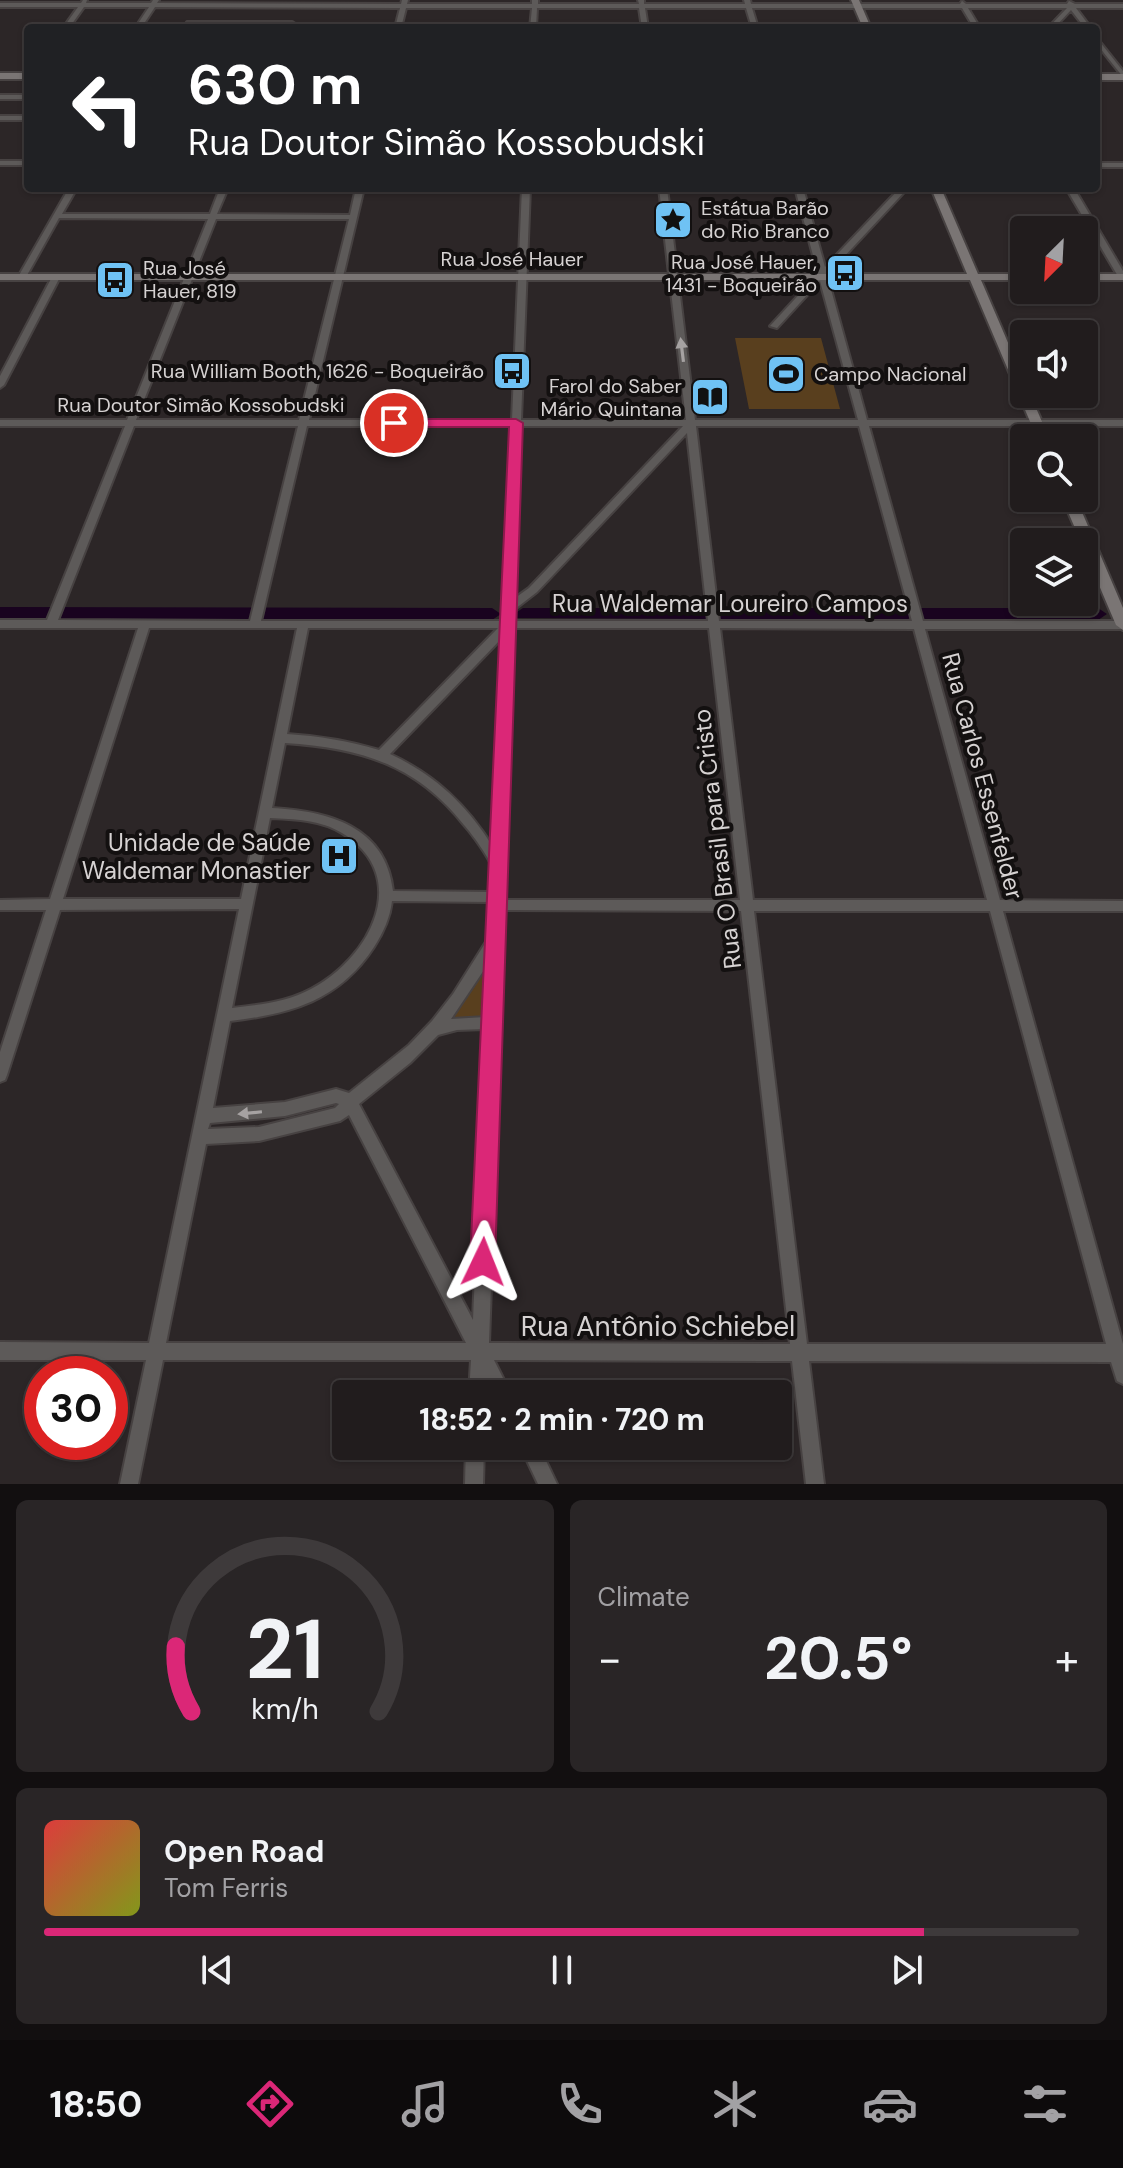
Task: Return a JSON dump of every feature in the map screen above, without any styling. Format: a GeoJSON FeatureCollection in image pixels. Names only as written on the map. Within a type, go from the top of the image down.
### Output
{"type":"FeatureCollection","features":[{"type":"Feature","properties":{"kind":"main road"},"geometry":{"type":"LineString","coordinates":[[856,3],[865,24]]}},
{"type":"Feature","properties":{"kind":"main road"},"geometry":{"type":"LineString","coordinates":[[0,76],[24,76]]}},
{"type":"Feature","properties":{"kind":"main road"},"geometry":{"type":"LineString","coordinates":[[1100,77],[1123,76]]}},
{"type":"Feature","properties":{"kind":"main road"},"geometry":{"type":"LineString","coordinates":[[938,192],[1036,423]]}},
{"type":"Feature","properties":{"kind":"main road","name":"Rua José Hauer"},"geometry":{"type":"LineString","coordinates":[[0,277],[1010,277]]}},
{"type":"Feature","properties":{"kind":"main road"},"geometry":{"type":"LineString","coordinates":[[1098,277],[1123,277]]}},
{"type":"Feature","properties":{"kind":"main road"},"geometry":{"type":"LineString","coordinates":[[1075,512],[1123,625]]}},
{"type":"Feature","properties":{"kind":"street"},"geometry":{"type":"LineString","coordinates":[[1054,24],[1070,3],[1078,0]]}},
{"type":"Feature","properties":{"kind":"street"},"geometry":{"type":"LineString","coordinates":[[69,24],[84,2]]}},
{"type":"Feature","properties":{"kind":"street"},"geometry":{"type":"LineString","coordinates":[[0,5],[154,2],[1070,3],[1123,6]]}},
{"type":"Feature","properties":{"kind":"street"},"geometry":{"type":"LineString","coordinates":[[140,24],[154,2]]}},
{"type":"Feature","properties":{"kind":"street"},"geometry":{"type":"LineString","coordinates":[[748,3],[754,24]]}},
{"type":"Feature","properties":{"kind":"street"},"geometry":{"type":"LineString","coordinates":[[962,3],[975,24]]}},
{"type":"Feature","properties":{"kind":"street"},"geometry":{"type":"LineString","coordinates":[[1070,3],[1085,24]]}},
{"type":"Feature","properties":{"kind":"street"},"geometry":{"type":"LineString","coordinates":[[187,24],[197,4]]}},
{"type":"Feature","properties":{"kind":"street"},"geometry":{"type":"LineString","coordinates":[[399,24],[404,4]]}},
{"type":"Feature","properties":{"kind":"street"},"geometry":{"type":"LineString","coordinates":[[533,24],[535,4]]}},
{"type":"Feature","properties":{"kind":"street"},"geometry":{"type":"LineString","coordinates":[[642,4],[644,24]]}},
{"type":"Feature","properties":{"kind":"street"},"geometry":{"type":"LineString","coordinates":[[1100,44],[1123,76]]}},
{"type":"Feature","properties":{"kind":"street"},"geometry":{"type":"LineString","coordinates":[[0,97],[24,97]]}},
{"type":"Feature","properties":{"kind":"street"},"geometry":{"type":"LineString","coordinates":[[0,118],[24,118]]}},
{"type":"Feature","properties":{"kind":"street"},"geometry":{"type":"LineString","coordinates":[[0,163],[24,163]]}},
{"type":"Feature","properties":{"kind":"street"},"geometry":{"type":"LineString","coordinates":[[1100,165],[1123,165]]}},
{"type":"Feature","properties":{"kind":"street"},"geometry":{"type":"LineString","coordinates":[[22,277],[71,192]]}},
{"type":"Feature","properties":{"kind":"street"},"geometry":{"type":"LineString","coordinates":[[54,617],[222,192]]}},
{"type":"Feature","properties":{"kind":"street"},"geometry":{"type":"LineString","coordinates":[[256,617],[359,192]]}},
{"type":"Feature","properties":{"kind":"street"},"geometry":{"type":"LineString","coordinates":[[478,1380],[526,192]]}},
{"type":"Feature","properties":{"kind":"street","name":"Rua O Brasil para Cristo"},"geometry":{"type":"LineString","coordinates":[[663,192],[815,1484]]}},
{"type":"Feature","properties":{"kind":"street","name":"Rua Carlos Essenfelder"},"geometry":{"type":"LineString","coordinates":[[800,192],[1120,1353],[1123,1375]]}},
{"type":"Feature","properties":{"kind":"street"},"geometry":{"type":"LineString","coordinates":[[774,326],[900,192]]}},
{"type":"Feature","properties":{"kind":"street"},"geometry":{"type":"LineString","coordinates":[[1072,192],[1123,277]]}},
{"type":"Feature","properties":{"kind":"street"},"geometry":{"type":"LineString","coordinates":[[57,216],[353,217]]}},
{"type":"Feature","properties":{"kind":"street"},"geometry":{"type":"LineString","coordinates":[[0,385],[56,277]]}},
{"type":"Feature","properties":{"kind":"street","name":"Rua Doutor Simão Kossobudski"},"geometry":{"type":"LineString","coordinates":[[0,423],[1123,423]]}},
{"type":"Feature","properties":{"kind":"street"},"geometry":{"type":"LineString","coordinates":[[509,608],[533,590],[691,423]]}},
{"type":"Feature","properties":{"kind":"street","name":"Rua Waldemar Loureiro Campos"},"geometry":{"type":"LineString","coordinates":[[0,624],[54,617],[145,624],[256,617],[303,624],[508,625],[714,617],[918,625],[1123,625]]}},
{"type":"Feature","properties":{"kind":"street"},"geometry":{"type":"LineString","coordinates":[[0,1075],[145,624]]}},
{"type":"Feature","properties":{"kind":"street"},"geometry":{"type":"LineString","coordinates":[[129,1484],[303,624]]}},
{"type":"Feature","properties":{"kind":"street"},"geometry":{"type":"LineString","coordinates":[[383,754],[508,625]]}},
{"type":"Feature","properties":{"kind":"street"},"geometry":{"type":"LineString","coordinates":[[280,738],[332,741],[383,754],[422,774],[438,787],[478,832],[498,865]]}},
{"type":"Feature","properties":{"kind":"street"},"geometry":{"type":"LineString","coordinates":[[224,1015],[278,1008],[325,988],[362,954],[382,921],[388,896],[382,865],[361,838],[329,821],[265,813]]}},
{"type":"Feature","properties":{"kind":"street"},"geometry":{"type":"LineString","coordinates":[[388,896],[747,905],[1123,906]]}},
{"type":"Feature","properties":{"kind":"street"},"geometry":{"type":"LineString","coordinates":[[0,905],[247,904]]}},
{"type":"Feature","properties":{"kind":"street"},"geometry":{"type":"LineString","coordinates":[[199,1137],[288,1129],[340,1114],[349,1100],[395,1067],[434,1030],[472,978],[495,938]]}},
{"type":"Feature","properties":{"kind":"street"},"geometry":{"type":"LineString","coordinates":[[434,1030],[457,1024],[492,1023]]}},
{"type":"Feature","properties":{"kind":"street"},"geometry":{"type":"LineString","coordinates":[[204,1116],[285,1109],[336,1096],[349,1100],[495,1380]]}},
{"type":"Feature","properties":{"kind":"street"},"geometry":{"type":"LineString","coordinates":[[285,1109],[288,1129]]}},
{"type":"Feature","properties":{"kind":"street","name":"Rua Antônio Schiebel"},"geometry":{"type":"LineString","coordinates":[[0,1351],[1120,1353]]}},
{"type":"Feature","properties":{"kind":"street"},"geometry":{"type":"LineString","coordinates":[[474,1484],[475,1460]]}},
{"type":"Feature","properties":{"kind":"street"},"geometry":{"type":"LineString","coordinates":[[536,1460],[548,1484]]}},
{"type":"Feature","properties":{"kind":"shaded area","name":"Campo Nacional"},"geometry":{"type":"Polygon","coordinates":[[[735,338],[821,338],[840,409],[749,409],[735,338]]]}},
{"type":"Feature","properties":{"kind":"shaded area"},"geometry":{"type":"Polygon","coordinates":[[[485,967],[482,1016],[451,1020],[485,967]]]}},
{"type":"Feature","properties":{"kind":"waterway"},"geometry":{"type":"LineString","coordinates":[[0,613],[492,614]]}},
{"type":"Feature","properties":{"kind":"waterway"},"geometry":{"type":"LineString","coordinates":[[523,614],[906,614]]}},
{"type":"Feature","properties":{"kind":"waterway"},"geometry":{"type":"LineString","coordinates":[[922,614],[1010,614]]}},
{"type":"Feature","properties":{"kind":"place","name":"Estátua Barão do Rio Branco"},"geometry":{"type":"Point","coordinates":[673,220]}},
{"type":"Feature","properties":{"kind":"place","name":"Rua José Hauer, 1431 - Boqueirão"},"geometry":{"type":"Point","coordinates":[845,273]}},
{"type":"Feature","properties":{"kind":"place","name":"Rua José Hauer, 819"},"geometry":{"type":"Point","coordinates":[115,280]}},
{"type":"Feature","properties":{"kind":"place","name":"Rua William Booth, 1626 - Boqueirão"},"geometry":{"type":"Point","coordinates":[512,371]}},
{"type":"Feature","properties":{"kind":"place","name":"Campo Nacional"},"geometry":{"type":"Point","coordinates":[786,374]}},
{"type":"Feature","properties":{"kind":"place","name":"Farol do Saber Mário Quintana"},"geometry":{"type":"Point","coordinates":[710,397]}},
{"type":"Feature","properties":{"kind":"place","name":"Unidade de Saúde Waldemar Monastier"},"geometry":{"type":"Point","coordinates":[339,856]}},
{"type":"Feature","properties":{"kind":"route"},"geometry":{"type":"LineString","coordinates":[[394,423],[516,423],[483,1262]]}}]}
